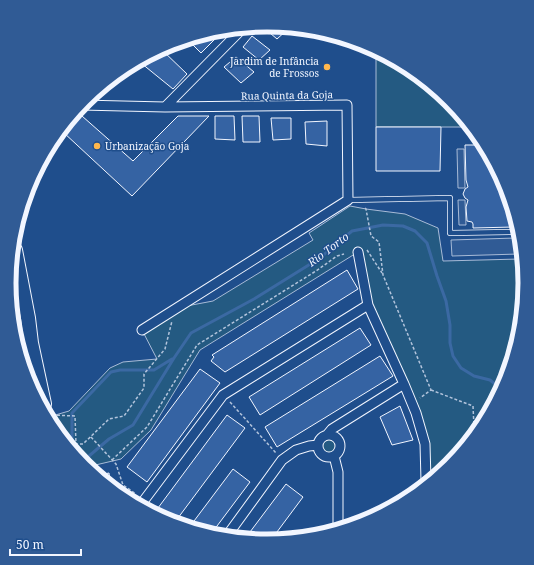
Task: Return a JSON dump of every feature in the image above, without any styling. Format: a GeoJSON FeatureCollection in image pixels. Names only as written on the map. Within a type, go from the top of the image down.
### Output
{"type":"FeatureCollection","features":[{"type":"Feature","properties":{"kind":"main road"},"geometry":{"type":"LineString","coordinates":[[17,271],[19,300],[31,343],[42,393]]}},
{"type":"Feature","properties":{"kind":"street"},"geometry":{"type":"LineString","coordinates":[[165,107],[237,34]]}},
{"type":"Feature","properties":{"kind":"street","name":"Rua Quinta da Goja"},"geometry":{"type":"LineString","coordinates":[[90,105],[165,107],[347,105],[348,200]]}},
{"type":"Feature","properties":{"kind":"street"},"geometry":{"type":"LineString","coordinates":[[142,330],[348,200]]}},
{"type":"Feature","properties":{"kind":"street"},"geometry":{"type":"LineString","coordinates":[[358,252],[368,305],[404,384],[425,444],[426,477]]}},
{"type":"Feature","properties":{"kind":"street"},"geometry":{"type":"LineString","coordinates":[[143,501],[223,395],[368,305]]}},
{"type":"Feature","properties":{"kind":"street"},"geometry":{"type":"LineString","coordinates":[[327,435],[334,436],[339,440],[341,448],[334,456],[324,456],[319,452],[318,445],[320,438],[327,435],[332,429],[404,384]]}},
{"type":"Feature","properties":{"kind":"street"},"geometry":{"type":"LineString","coordinates":[[231,531],[282,460],[296,450],[308,446],[318,445]]}},
{"type":"Feature","properties":{"kind":"street"},"geometry":{"type":"LineString","coordinates":[[334,456],[338,472],[338,523]]}},
{"type":"Feature","properties":{"kind":"lane"},"geometry":{"type":"LineString","coordinates":[[348,200],[450,198],[450,233],[513,232]]}},
{"type":"Feature","properties":{"kind":"path"},"geometry":{"type":"LineString","coordinates":[[360,200],[366,209],[371,236],[379,242],[383,275]]}},
{"type":"Feature","properties":{"kind":"path"},"geometry":{"type":"LineString","coordinates":[[358,252],[368,250],[383,275],[431,390],[473,406],[474,425]]}},
{"type":"Feature","properties":{"kind":"path"},"geometry":{"type":"LineString","coordinates":[[112,460],[147,427],[197,345],[316,271],[337,256],[344,254]]}},
{"type":"Feature","properties":{"kind":"path"},"geometry":{"type":"LineString","coordinates":[[54,415],[75,416],[76,444],[83,444],[109,419],[124,416],[144,388],[144,374],[165,350],[176,308]]}},
{"type":"Feature","properties":{"kind":"path"},"geometry":{"type":"LineString","coordinates":[[412,405],[431,390]]}},
{"type":"Feature","properties":{"kind":"path"},"geometry":{"type":"LineString","coordinates":[[223,395],[282,460]]}},
{"type":"Feature","properties":{"kind":"path"},"geometry":{"type":"LineString","coordinates":[[91,437],[116,464],[123,485],[139,499]]}},
{"type":"Feature","properties":{"kind":"shaded area"},"geometry":{"type":"Polygon","coordinates":[[[376,56],[420,83],[456,117],[464,127],[376,127],[376,56]]]}},
{"type":"Feature","properties":{"kind":"shaded area"},"geometry":{"type":"Polygon","coordinates":[[[457,149],[464,149],[465,188],[458,188],[457,149]]]}},
{"type":"Feature","properties":{"kind":"shaded area"},"geometry":{"type":"Polygon","coordinates":[[[458,200],[465,200],[466,225],[459,225],[458,200]]]}},
{"type":"Feature","properties":{"kind":"shaded area"},"geometry":{"type":"Polygon","coordinates":[[[350,206],[405,214],[438,228],[443,261],[517,259],[518,282],[516,315],[505,363],[492,394],[476,422],[456,448],[444,460],[426,477],[425,443],[368,305],[358,252],[200,350],[151,430],[121,459],[95,465],[78,448],[54,415],[69,411],[110,368],[123,362],[157,359],[142,330],[176,308],[213,301],[313,240],[309,233],[350,206]]]}},
{"type":"Feature","properties":{"kind":"shaded area"},"geometry":{"type":"Polygon","coordinates":[[[514,238],[516,254],[452,256],[451,240],[514,238]]]}},
{"type":"Feature","properties":{"kind":"shaded area"},"geometry":{"type":"Polygon","coordinates":[[[330,438],[337,443],[338,446],[333,453],[330,454],[323,449],[322,446],[327,439],[330,438]]]}},
{"type":"Feature","properties":{"kind":"building"},"geometry":{"type":"Polygon","coordinates":[[[269,32],[285,32],[277,39],[269,32]]]}},
{"type":"Feature","properties":{"kind":"building"},"geometry":{"type":"Polygon","coordinates":[[[252,36],[270,50],[259,60],[243,47],[252,36]]]}},
{"type":"Feature","properties":{"kind":"building"},"geometry":{"type":"Polygon","coordinates":[[[212,38],[214,40],[201,53],[191,43],[212,38]]]}},
{"type":"Feature","properties":{"kind":"building"},"geometry":{"type":"Polygon","coordinates":[[[165,53],[187,74],[173,89],[143,65],[165,53]]]}},
{"type":"Feature","properties":{"kind":"building"},"geometry":{"type":"Polygon","coordinates":[[[236,57],[254,72],[241,83],[224,67],[236,57]]]}},
{"type":"Feature","properties":{"kind":"building","name":"Urbanização Goja"},"geometry":{"type":"Polygon","coordinates":[[[82,116],[133,161],[178,116],[209,116],[132,196],[65,134],[78,117],[82,116]]]}},
{"type":"Feature","properties":{"kind":"building"},"geometry":{"type":"Polygon","coordinates":[[[215,116],[234,116],[235,140],[215,139],[215,116]]]}},
{"type":"Feature","properties":{"kind":"building"},"geometry":{"type":"Polygon","coordinates":[[[242,116],[259,116],[260,142],[243,142],[242,116]]]}},
{"type":"Feature","properties":{"kind":"building"},"geometry":{"type":"Polygon","coordinates":[[[271,118],[291,118],[291,139],[273,140],[271,118]]]}},
{"type":"Feature","properties":{"kind":"building"},"geometry":{"type":"Polygon","coordinates":[[[327,121],[327,146],[306,144],[305,122],[327,121]]]}},
{"type":"Feature","properties":{"kind":"building"},"geometry":{"type":"Polygon","coordinates":[[[376,127],[441,127],[440,171],[376,171],[376,127]]]}},
{"type":"Feature","properties":{"kind":"building"},"geometry":{"type":"Polygon","coordinates":[[[465,145],[477,145],[499,186],[511,227],[473,228],[472,222],[467,221],[466,207],[468,200],[463,194],[465,189],[468,187],[466,180],[465,145]]]}},
{"type":"Feature","properties":{"kind":"building"},"geometry":{"type":"Polygon","coordinates":[[[347,270],[358,289],[225,372],[211,361],[214,357],[212,355],[347,270]]]}},
{"type":"Feature","properties":{"kind":"building"},"geometry":{"type":"Polygon","coordinates":[[[360,328],[371,345],[260,415],[249,397],[360,328]]]}},
{"type":"Feature","properties":{"kind":"building"},"geometry":{"type":"Polygon","coordinates":[[[380,356],[393,376],[277,447],[265,427],[380,356]]]}},
{"type":"Feature","properties":{"kind":"building"},"geometry":{"type":"Polygon","coordinates":[[[200,369],[220,383],[147,482],[127,467],[200,369]]]}},
{"type":"Feature","properties":{"kind":"building"},"geometry":{"type":"Polygon","coordinates":[[[400,406],[413,440],[392,445],[380,417],[400,406]]]}},
{"type":"Feature","properties":{"kind":"building"},"geometry":{"type":"Polygon","coordinates":[[[227,415],[245,428],[179,517],[158,509],[227,415]]]}},
{"type":"Feature","properties":{"kind":"building"},"geometry":{"type":"Polygon","coordinates":[[[233,469],[250,482],[215,528],[193,522],[233,469]]]}},
{"type":"Feature","properties":{"kind":"building"},"geometry":{"type":"Polygon","coordinates":[[[286,484],[303,497],[276,533],[249,533],[286,484]]]}},
{"type":"Feature","properties":{"kind":"waterway","name":"Rio Torto"},"geometry":{"type":"LineString","coordinates":[[87,457],[109,439],[133,425],[191,333],[254,299],[320,258],[352,231],[383,225],[403,226],[415,231],[427,243],[446,301],[450,325],[450,343],[453,356],[461,368],[474,376],[490,380],[496,385]]}},
{"type":"Feature","properties":{"kind":"waterway","name":"Rio Torto"},"geometry":{"type":"LineString","coordinates":[[72,440],[72,413],[111,372],[120,370],[154,370],[172,359]]}},
{"type":"Feature","properties":{"kind":"place","name":"Jardim de Infância de Frossos"},"geometry":{"type":"Point","coordinates":[327,67]}},
{"type":"Feature","properties":{"kind":"place","name":"Urbanização Goja"},"geometry":{"type":"Point","coordinates":[97,146]}}]}
